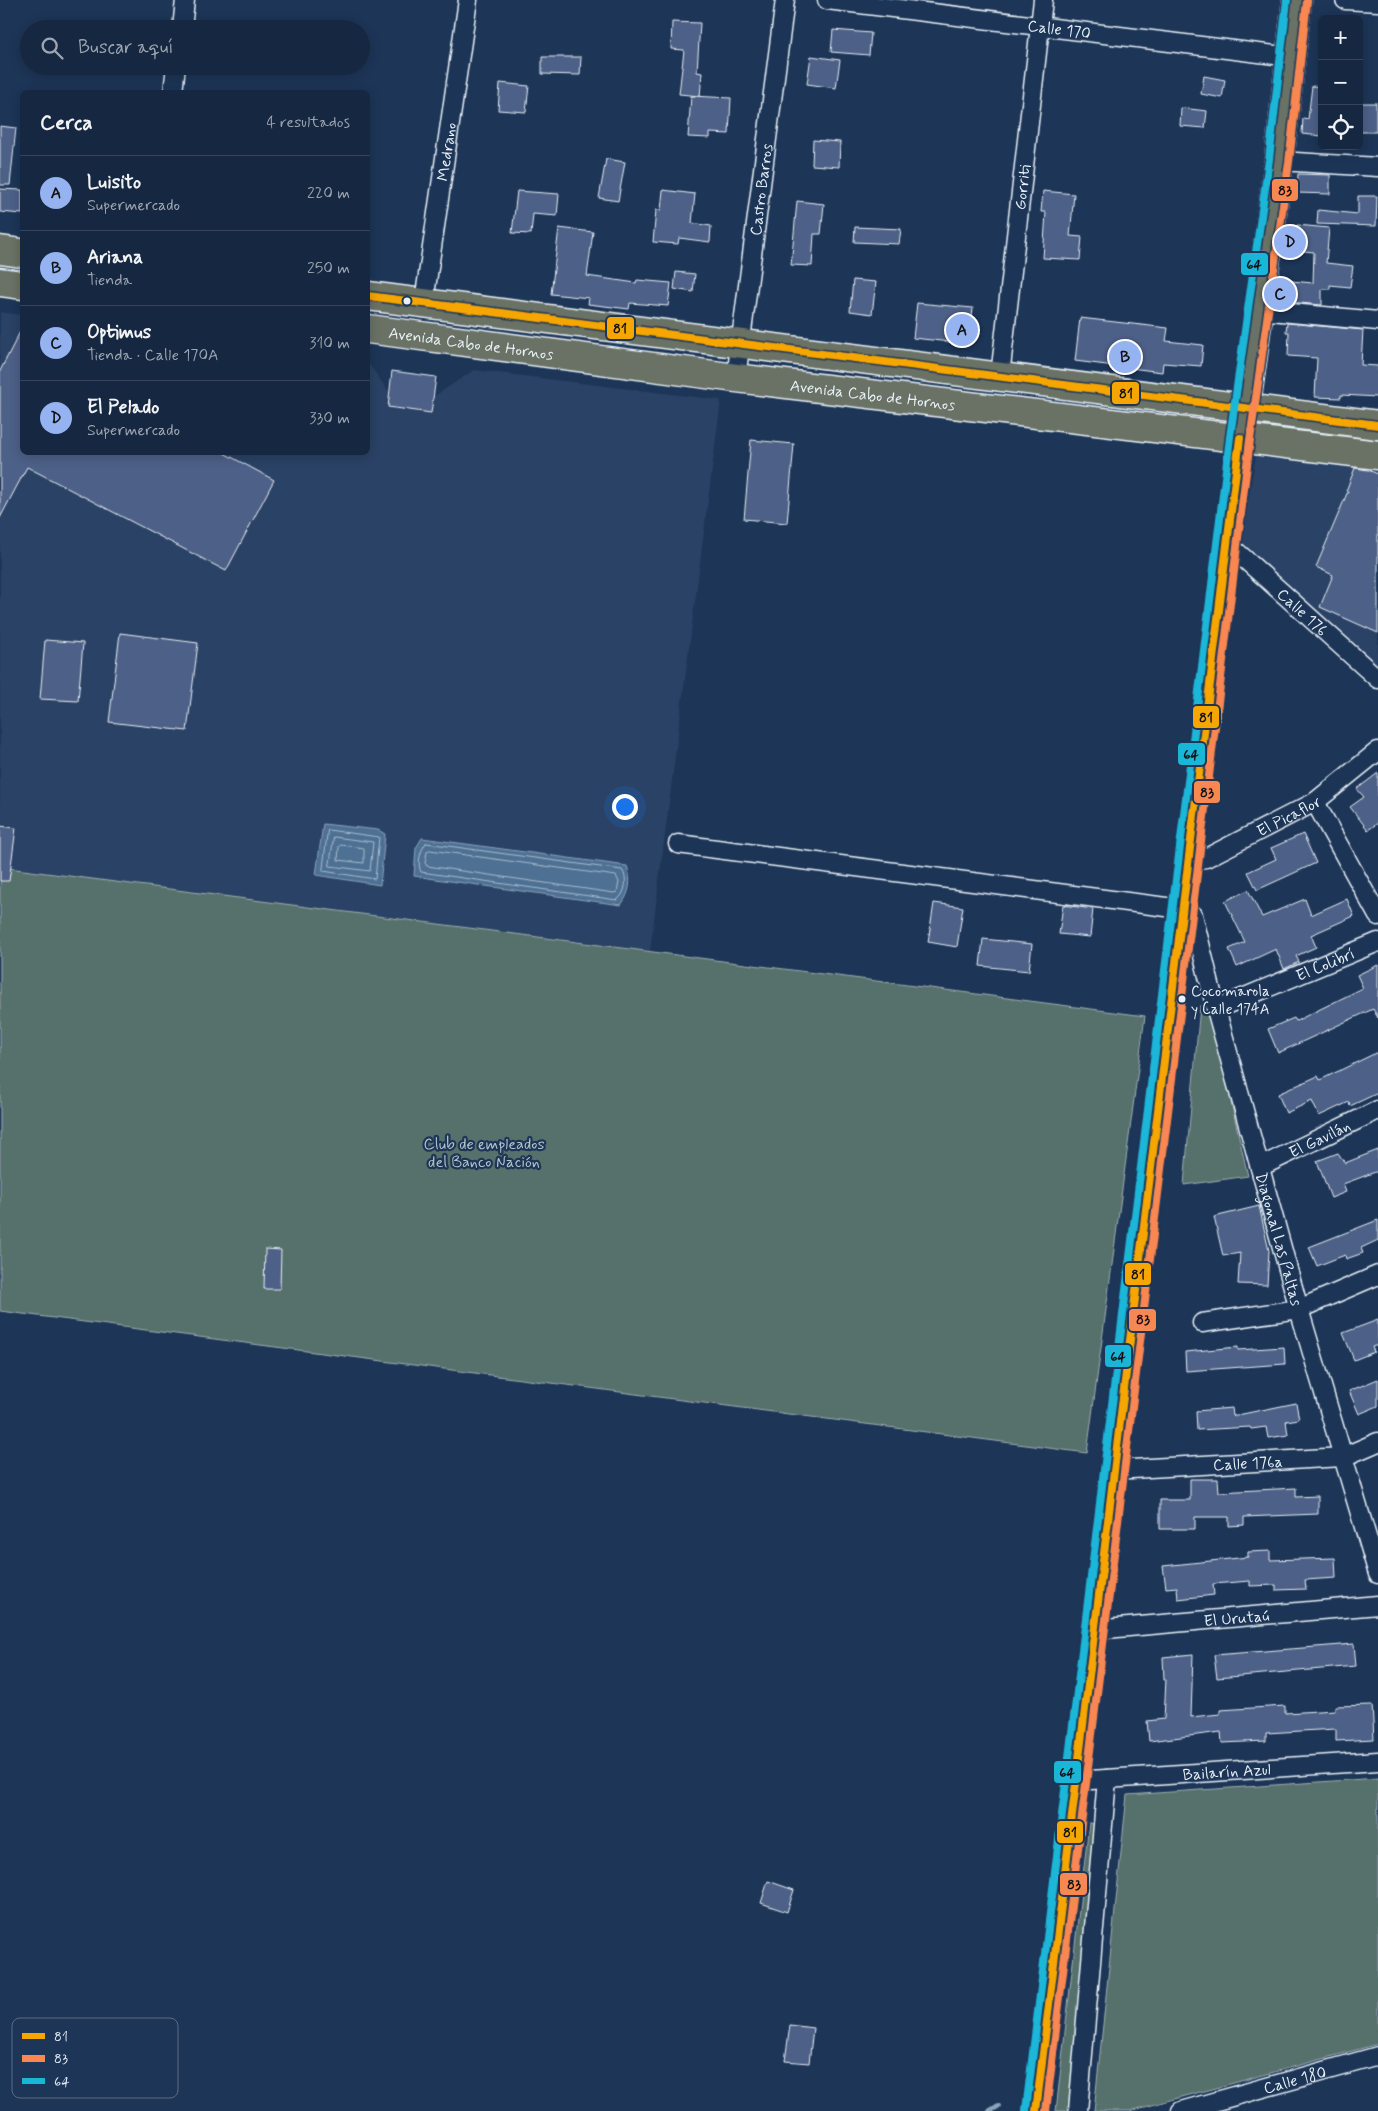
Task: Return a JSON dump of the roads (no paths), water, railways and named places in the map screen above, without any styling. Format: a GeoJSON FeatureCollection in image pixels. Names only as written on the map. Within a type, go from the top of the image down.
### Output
{"type":"FeatureCollection","features":[{"type":"Feature","properties":{"kind":"main road"},"geometry":{"type":"LineString","coordinates":[[1036,2111],[1240,438],[1279,161],[1297,0]]}},
{"type":"Feature","properties":{"kind":"main road"},"geometry":{"type":"LineString","coordinates":[[0,250],[20,253]]}},
{"type":"Feature","properties":{"kind":"main road"},"geometry":{"type":"LineString","coordinates":[[0,282],[20,285]]}},
{"type":"Feature","properties":{"kind":"main road","name":"Avenida Cabo de Hornos"},"geometry":{"type":"LineString","coordinates":[[370,296],[1378,425]]}},
{"type":"Feature","properties":{"kind":"main road","name":"Avenida Cabo de Hornos"},"geometry":{"type":"LineString","coordinates":[[370,329],[736,378],[1378,455]]}},
{"type":"Feature","properties":{"kind":"street"},"geometry":{"type":"LineString","coordinates":[[183,20],[186,0]]}},
{"type":"Feature","properties":{"kind":"street","name":"Medrano"},"geometry":{"type":"LineString","coordinates":[[424,302],[468,0]]}},
{"type":"Feature","properties":{"kind":"street","name":"Castro Barros"},"geometry":{"type":"LineString","coordinates":[[736,378],[785,0]]}},
{"type":"Feature","properties":{"kind":"street","name":"Calle 170"},"geometry":{"type":"LineString","coordinates":[[827,0],[1291,58]]}},
{"type":"Feature","properties":{"kind":"street","name":"Gorriti"},"geometry":{"type":"LineString","coordinates":[[1000,376],[1043,0]]}},
{"type":"Feature","properties":{"kind":"street"},"geometry":{"type":"LineString","coordinates":[[1345,0],[1378,2]]}},
{"type":"Feature","properties":{"kind":"street"},"geometry":{"type":"LineString","coordinates":[[173,90],[175,75]]}},
{"type":"Feature","properties":{"kind":"street"},"geometry":{"type":"LineString","coordinates":[[1279,161],[1378,167]]}},
{"type":"Feature","properties":{"kind":"street"},"geometry":{"type":"LineString","coordinates":[[1259,310],[1378,321]]}},
{"type":"Feature","properties":{"kind":"street","name":"Calle 176"},"geometry":{"type":"LineString","coordinates":[[1227,544],[1378,679]]}},
{"type":"Feature","properties":{"kind":"street","name":"El Picaflor"},"geometry":{"type":"LineString","coordinates":[[1188,861],[1206,858],[1315,802],[1378,751]]}},
{"type":"Feature","properties":{"kind":"street"},"geometry":{"type":"LineString","coordinates":[[1315,802],[1378,916]]}},
{"type":"Feature","properties":{"kind":"street"},"geometry":{"type":"LineString","coordinates":[[678,844],[1182,909]]}},
{"type":"Feature","properties":{"kind":"street","name":"Diagonal Las Paltas"},"geometry":{"type":"LineString","coordinates":[[1182,909],[1193,915],[1216,1009],[1299,1309],[1378,1574]]}},
{"type":"Feature","properties":{"kind":"street","name":"El Colibrí"},"geometry":{"type":"LineString","coordinates":[[1216,1009],[1378,942]]}},
{"type":"Feature","properties":{"kind":"street","name":"El Gavilán"},"geometry":{"type":"LineString","coordinates":[[1260,1166],[1378,1110]]}},
{"type":"Feature","properties":{"kind":"street"},"geometry":{"type":"LineString","coordinates":[[1202,1323],[1299,1309],[1378,1274]]}},
{"type":"Feature","properties":{"kind":"street","name":"Calle 176a"},"geometry":{"type":"LineString","coordinates":[[1114,1470],[1343,1457],[1378,1442]]}},
{"type":"Feature","properties":{"kind":"street","name":"El Urutaú"},"geometry":{"type":"LineString","coordinates":[[1095,1630],[1378,1605]]}},
{"type":"Feature","properties":{"kind":"street","name":"Bailarín Azul"},"geometry":{"type":"LineString","coordinates":[[1076,1781],[1378,1761]]}},
{"type":"Feature","properties":{"kind":"street"},"geometry":{"type":"LineString","coordinates":[[1078,2111],[1107,1779]]}},
{"type":"Feature","properties":{"kind":"street","name":"Calle 180"},"geometry":{"type":"LineString","coordinates":[[1181,2111],[1378,2056]]}},
{"type":"Feature","properties":{"kind":"water"},"geometry":{"type":"Polygon","coordinates":[[[323,824],[378,830],[385,834],[380,885],[316,875],[323,824]]]}},
{"type":"Feature","properties":{"kind":"water"},"geometry":{"type":"Polygon","coordinates":[[[422,838],[627,866],[630,882],[628,891],[621,905],[414,876],[416,848],[422,838]]]}},
{"type":"Feature","properties":{"kind":"waterway"},"geometry":{"type":"LineString","coordinates":[[990,2111],[998,2106]]}},
{"type":"Feature","properties":{"kind":"place","name":"El Pelado"},"geometry":{"type":"Point","coordinates":[1290,242]}},
{"type":"Feature","properties":{"kind":"place","name":"Optimus"},"geometry":{"type":"Point","coordinates":[1280,294]}},
{"type":"Feature","properties":{"kind":"place","name":"Luisito"},"geometry":{"type":"Point","coordinates":[962,330]}},
{"type":"Feature","properties":{"kind":"place","name":"Ariana"},"geometry":{"type":"Point","coordinates":[1125,357]}},
{"type":"Feature","properties":{"kind":"place","name":"Cocomarola y Calle 174A"},"geometry":{"type":"Point","coordinates":[1182,999]}},
{"type":"Feature","properties":{"kind":"park label","name":"Club de empleados del Banco Nación"},"geometry":{"type":"Point","coordinates":[484,1152]}}]}
